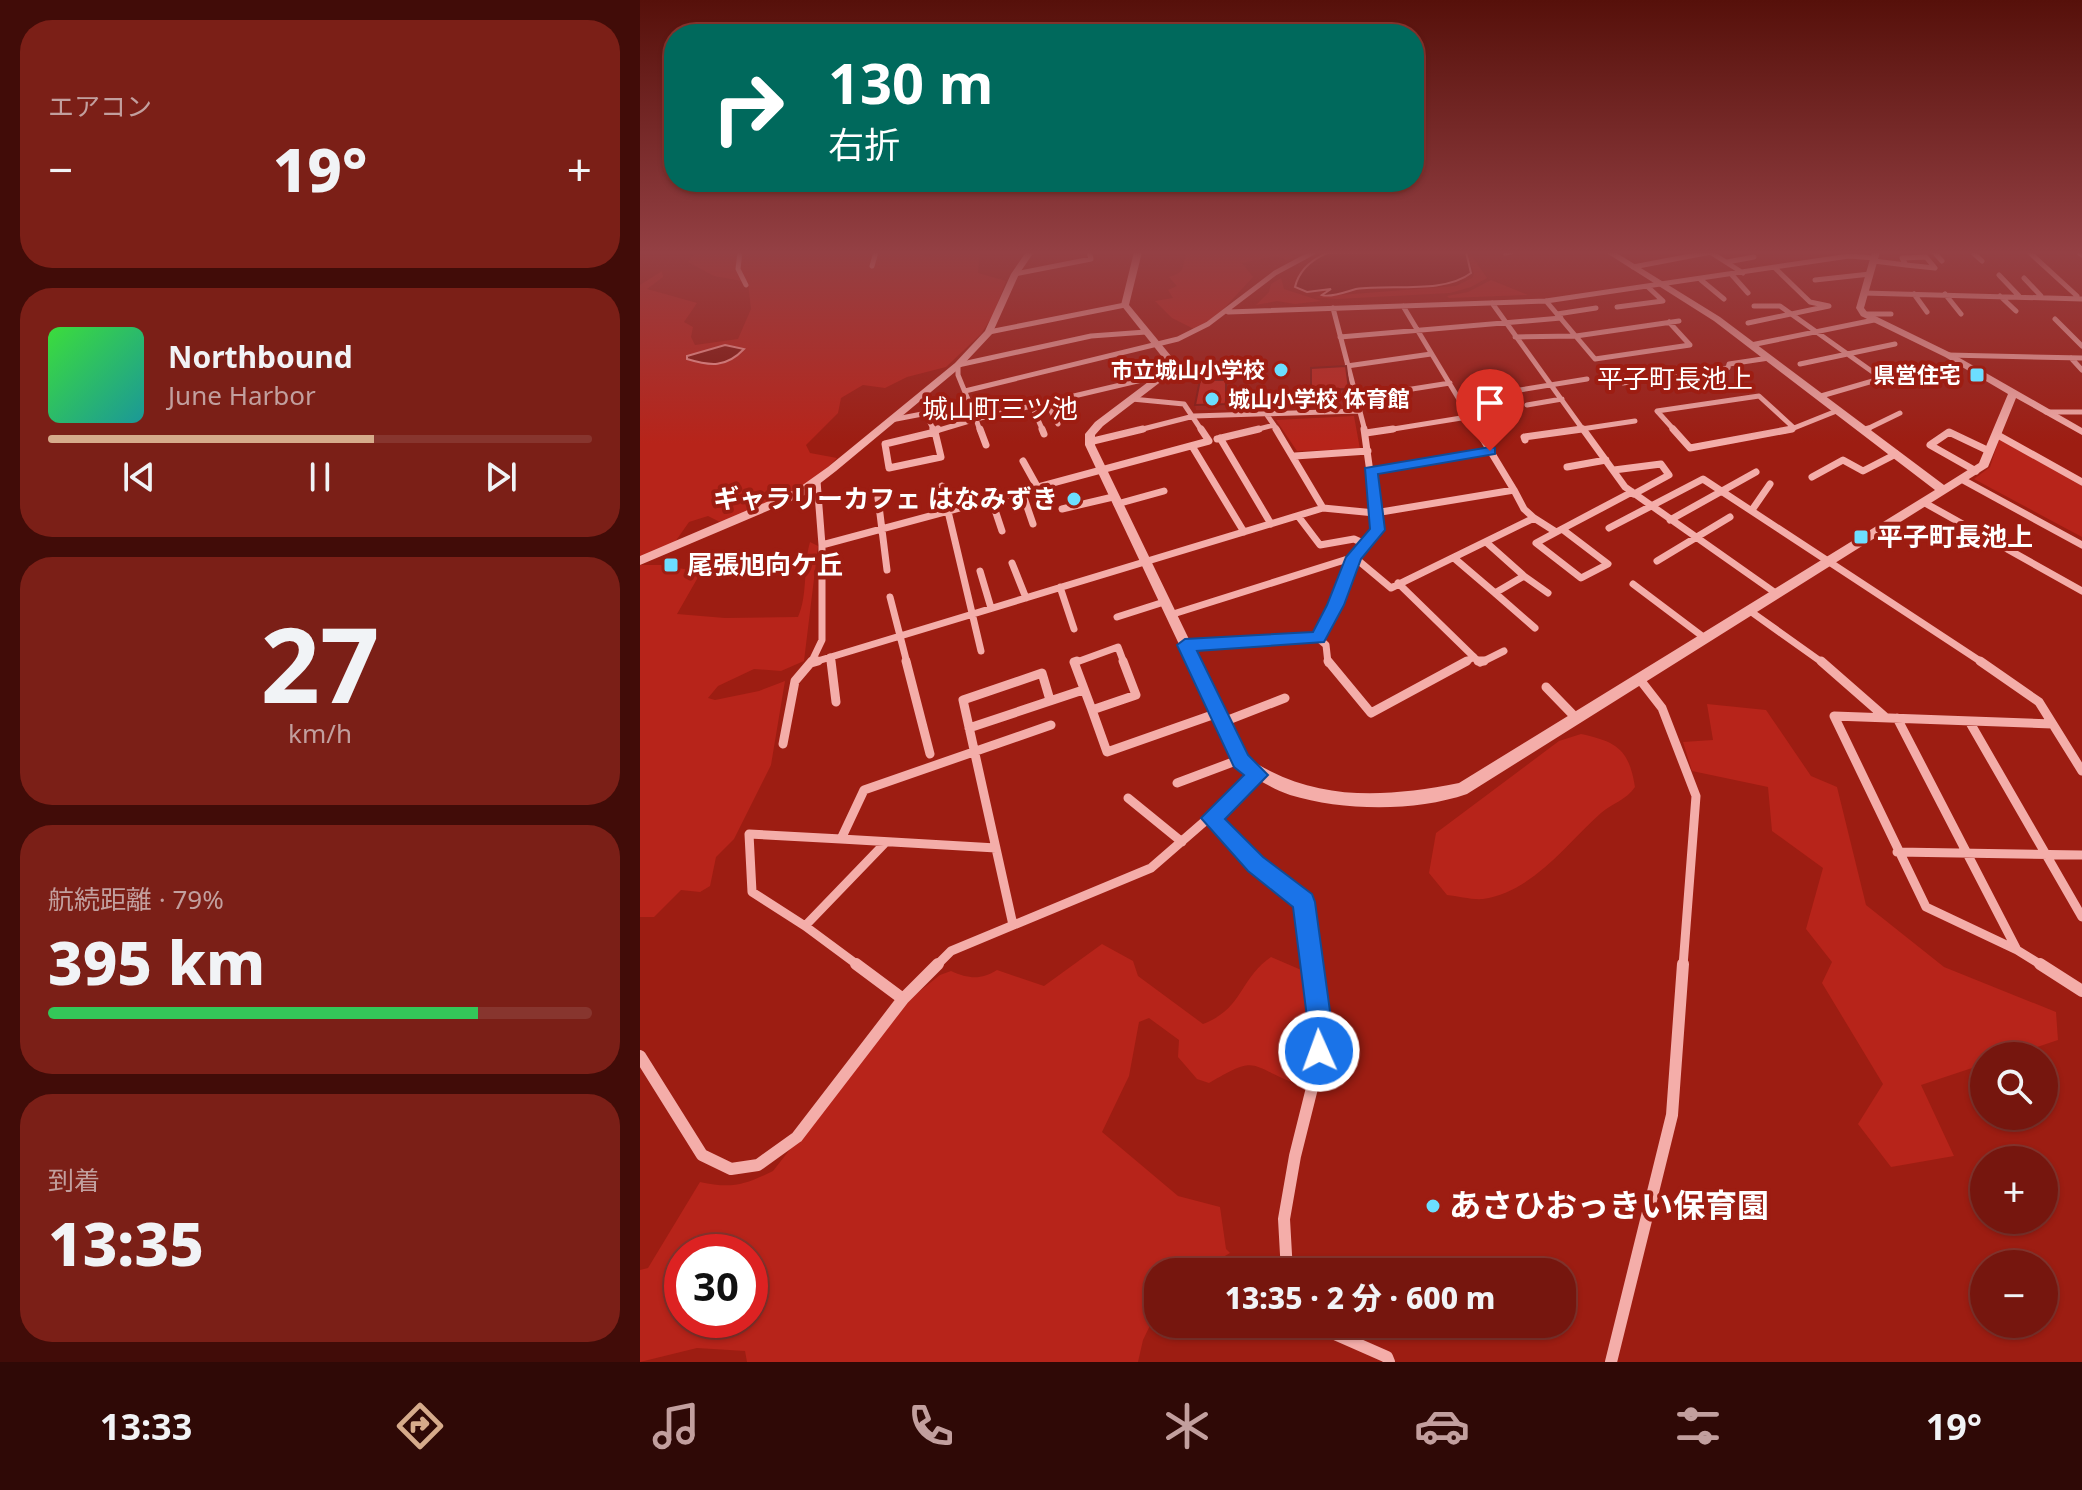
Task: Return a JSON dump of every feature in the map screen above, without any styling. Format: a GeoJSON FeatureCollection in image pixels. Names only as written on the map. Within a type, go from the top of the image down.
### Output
{"type":"FeatureCollection","features":[{"type":"Feature","properties":{"kind":"street"},"geometry":{"type":"LineString","coordinates":[[640,561],[801,492],[817,481],[958,365],[989,332],[996,316]]}},
{"type":"Feature","properties":{"kind":"street"},"geometry":{"type":"LineString","coordinates":[[989,332],[1072,316]]}},
{"type":"Feature","properties":{"kind":"street"},"geometry":{"type":"LineString","coordinates":[[1133,316],[1170,363],[1164,375],[1099,424],[1090,434],[1089,442],[1241,759],[1258,775],[1286,787],[1343,798],[1425,798],[1462,789],[1641,681],[1984,465],[2013,393]]}},
{"type":"Feature","properties":{"kind":"street"},"geometry":{"type":"LineString","coordinates":[[965,391],[1158,346],[1197,332],[1222,316]]}},
{"type":"Feature","properties":{"kind":"street"},"geometry":{"type":"LineString","coordinates":[[1318,638],[1336,605],[1354,557],[1378,530],[1366,433],[1335,316]]}},
{"type":"Feature","properties":{"kind":"street"},"geometry":{"type":"LineString","coordinates":[[1409,316],[1524,509],[1534,518],[1558,530],[1608,564],[1581,578],[1536,543],[1558,530],[1669,475],[1658,462],[1614,470]]}},
{"type":"Feature","properties":{"kind":"street"},"geometry":{"type":"LineString","coordinates":[[1500,316],[1633,493],[1777,594]]}},
{"type":"Feature","properties":{"kind":"street"},"geometry":{"type":"LineString","coordinates":[[1340,337],[1559,316],[1595,359],[1690,345],[1669,322]]}},
{"type":"Feature","properties":{"kind":"street"},"geometry":{"type":"LineString","coordinates":[[1708,316],[1821,396],[1944,491]]}},
{"type":"Feature","properties":{"kind":"street"},"geometry":{"type":"LineString","coordinates":[[1748,323],[1784,316]]}},
{"type":"Feature","properties":{"kind":"street"},"geometry":{"type":"LineString","coordinates":[[1793,316],[1884,380]]}},
{"type":"Feature","properties":{"kind":"street"},"geometry":{"type":"LineString","coordinates":[[1867,316],[1948,355],[2082,432]]}},
{"type":"Feature","properties":{"kind":"street"},"geometry":{"type":"LineString","coordinates":[[2055,319],[2082,346]]}},
{"type":"Feature","properties":{"kind":"street"},"geometry":{"type":"LineString","coordinates":[[1751,345],[1874,320]]}},
{"type":"Feature","properties":{"kind":"street"},"geometry":{"type":"LineString","coordinates":[[1515,337],[1576,336],[1679,321]]}},
{"type":"Feature","properties":{"kind":"street"},"geometry":{"type":"LineString","coordinates":[[958,365],[1091,336],[1146,332]]}},
{"type":"Feature","properties":{"kind":"street"},"geometry":{"type":"LineString","coordinates":[[1800,364],[1895,344]]}},
{"type":"Feature","properties":{"kind":"street"},"geometry":{"type":"LineString","coordinates":[[1347,366],[1431,354]]}},
{"type":"Feature","properties":{"kind":"street"},"geometry":{"type":"LineString","coordinates":[[1948,355],[2082,358]]}},
{"type":"Feature","properties":{"kind":"street"},"geometry":{"type":"LineString","coordinates":[[1623,383],[1728,368],[1729,364],[1769,358]]}},
{"type":"Feature","properties":{"kind":"street"},"geometry":{"type":"LineString","coordinates":[[2071,358],[2082,370]]}},
{"type":"Feature","properties":{"kind":"street"},"geometry":{"type":"LineString","coordinates":[[958,365],[986,445]]}},
{"type":"Feature","properties":{"kind":"street"},"geometry":{"type":"LineString","coordinates":[[1821,396],[1928,365]]}},
{"type":"Feature","properties":{"kind":"street"},"geometry":{"type":"LineString","coordinates":[[926,414],[935,432],[941,457],[889,468],[885,444],[935,432],[938,428],[1164,375]]}},
{"type":"Feature","properties":{"kind":"street"},"geometry":{"type":"LineString","coordinates":[[1495,394],[1587,379]]}},
{"type":"Feature","properties":{"kind":"street"},"geometry":{"type":"LineString","coordinates":[[1355,398],[1450,383]]}},
{"type":"Feature","properties":{"kind":"street"},"geometry":{"type":"LineString","coordinates":[[1794,428],[1759,396],[1657,411],[1690,448],[1794,428],[1839,410]]}},
{"type":"Feature","properties":{"kind":"street"},"geometry":{"type":"LineString","coordinates":[[1132,399],[1184,404],[1209,441]]}},
{"type":"Feature","properties":{"kind":"street"},"geometry":{"type":"LineString","coordinates":[[1527,405],[1562,399]]}},
{"type":"Feature","properties":{"kind":"street"},"geometry":{"type":"LineString","coordinates":[[1047,403],[1058,424]]}},
{"type":"Feature","properties":{"kind":"street"},"geometry":{"type":"LineString","coordinates":[[1032,406],[1044,434]]}},
{"type":"Feature","properties":{"kind":"street"},"geometry":{"type":"LineString","coordinates":[[891,420],[943,410]]}},
{"type":"Feature","properties":{"kind":"street"},"geometry":{"type":"LineString","coordinates":[[1089,442],[1194,416],[1358,411]]}},
{"type":"Feature","properties":{"kind":"street"},"geometry":{"type":"LineString","coordinates":[[2046,412],[2082,412]]}},
{"type":"Feature","properties":{"kind":"street"},"geometry":{"type":"LineString","coordinates":[[1865,430],[1900,413]]}},
{"type":"Feature","properties":{"kind":"street"},"geometry":{"type":"LineString","coordinates":[[1366,433],[1486,414]]}},
{"type":"Feature","properties":{"kind":"street"},"geometry":{"type":"LineString","coordinates":[[1267,415],[1295,456],[1323,508]]}},
{"type":"Feature","properties":{"kind":"street"},"geometry":{"type":"LineString","coordinates":[[1525,440],[1524,437],[1635,421]]}},
{"type":"Feature","properties":{"kind":"street"},"geometry":{"type":"LineString","coordinates":[[822,545],[1274,425]]}},
{"type":"Feature","properties":{"kind":"street"},"geometry":{"type":"LineString","coordinates":[[1976,471],[1930,445],[1949,432],[1989,451]]}},
{"type":"Feature","properties":{"kind":"street"},"geometry":{"type":"LineString","coordinates":[[1996,434],[2082,482]]}},
{"type":"Feature","properties":{"kind":"street"},"geometry":{"type":"LineString","coordinates":[[1220,438],[1271,524]]}},
{"type":"Feature","properties":{"kind":"street"},"geometry":{"type":"LineString","coordinates":[[1192,446],[1244,532]]}},
{"type":"Feature","properties":{"kind":"street"},"geometry":{"type":"LineString","coordinates":[[1295,456],[1368,451]]}},
{"type":"Feature","properties":{"kind":"street"},"geometry":{"type":"LineString","coordinates":[[1370,471],[1490,451]]}},
{"type":"Feature","properties":{"kind":"street"},"geometry":{"type":"LineString","coordinates":[[1812,477],[1843,460],[1863,471],[1896,454]]}},
{"type":"Feature","properties":{"kind":"street"},"geometry":{"type":"LineString","coordinates":[[1567,467],[1606,460]]}},
{"type":"Feature","properties":{"kind":"street"},"geometry":{"type":"LineString","coordinates":[[1023,461],[1038,488]]}},
{"type":"Feature","properties":{"kind":"street"},"geometry":{"type":"LineString","coordinates":[[1670,520],[1756,472]]}},
{"type":"Feature","properties":{"kind":"street"},"geometry":{"type":"LineString","coordinates":[[1609,528],[1703,479],[2029,693],[2039,702],[2082,771]]}},
{"type":"Feature","properties":{"kind":"street"},"geometry":{"type":"LineString","coordinates":[[1963,480],[2082,545]]}},
{"type":"Feature","properties":{"kind":"street"},"geometry":{"type":"LineString","coordinates":[[783,744],[795,681],[811,663],[822,640],[822,545],[817,481]]}},
{"type":"Feature","properties":{"kind":"street"},"geometry":{"type":"LineString","coordinates":[[1752,510],[1770,484]]}},
{"type":"Feature","properties":{"kind":"street"},"geometry":{"type":"LineString","coordinates":[[942,486],[981,651]]}},
{"type":"Feature","properties":{"kind":"street"},"geometry":{"type":"LineString","coordinates":[[811,663],[1323,508],[1375,513],[1514,490]]}},
{"type":"Feature","properties":{"kind":"street"},"geometry":{"type":"LineString","coordinates":[[1062,509],[1164,491]]}},
{"type":"Feature","properties":{"kind":"street"},"geometry":{"type":"LineString","coordinates":[[1022,492],[1033,524]]}},
{"type":"Feature","properties":{"kind":"street"},"geometry":{"type":"LineString","coordinates":[[878,498],[887,570]]}},
{"type":"Feature","properties":{"kind":"street"},"geometry":{"type":"LineString","coordinates":[[992,501],[1002,531]]}},
{"type":"Feature","properties":{"kind":"street"},"geometry":{"type":"LineString","coordinates":[[1925,503],[2082,591]]}},
{"type":"Feature","properties":{"kind":"street"},"geometry":{"type":"LineString","coordinates":[[1298,516],[1320,545],[1354,539],[1365,544]]}},
{"type":"Feature","properties":{"kind":"street"},"geometry":{"type":"LineString","coordinates":[[1657,561],[1730,517]]}},
{"type":"Feature","properties":{"kind":"street"},"geometry":{"type":"LineString","coordinates":[[1354,557],[1391,588],[1534,518]]}},
{"type":"Feature","properties":{"kind":"street"},"geometry":{"type":"LineString","coordinates":[[1486,542],[1548,593]]}},
{"type":"Feature","properties":{"kind":"street"},"geometry":{"type":"LineString","coordinates":[[1117,617],[1167,609],[1354,557]]}},
{"type":"Feature","properties":{"kind":"street"},"geometry":{"type":"LineString","coordinates":[[1454,558],[1535,628]]}},
{"type":"Feature","properties":{"kind":"street"},"geometry":{"type":"LineString","coordinates":[[1012,563],[1026,598]]}},
{"type":"Feature","properties":{"kind":"street"},"geometry":{"type":"LineString","coordinates":[[980,571],[991,608]]}},
{"type":"Feature","properties":{"kind":"street"},"geometry":{"type":"LineString","coordinates":[[1495,593],[1524,576]]}},
{"type":"Feature","properties":{"kind":"street"},"geometry":{"type":"LineString","coordinates":[[1398,583],[1480,663],[1504,651]]}},
{"type":"Feature","properties":{"kind":"street"},"geometry":{"type":"LineString","coordinates":[[1633,584],[1706,639]]}},
{"type":"Feature","properties":{"kind":"street"},"geometry":{"type":"LineString","coordinates":[[1060,587],[1074,629]]}},
{"type":"Feature","properties":{"kind":"street"},"geometry":{"type":"LineString","coordinates":[[890,597],[930,754]]}},
{"type":"Feature","properties":{"kind":"street"},"geometry":{"type":"LineString","coordinates":[[1750,611],[1813,654],[1891,718],[2017,950]]}},
{"type":"Feature","properties":{"kind":"street"},"geometry":{"type":"LineString","coordinates":[[1185,645],[1318,638],[1326,645],[1328,665],[1371,713],[1474,657]]}},
{"type":"Feature","properties":{"kind":"street"},"geometry":{"type":"LineString","coordinates":[[1090,711],[1136,695],[1118,647],[1074,662],[1090,711],[1107,752],[1285,698]]}},
{"type":"Feature","properties":{"kind":"street"},"geometry":{"type":"LineString","coordinates":[[830,657],[836,702]]}},
{"type":"Feature","properties":{"kind":"street"},"geometry":{"type":"LineString","coordinates":[[1013,925],[963,700],[1042,673],[1050,700]]}},
{"type":"Feature","properties":{"kind":"street"},"geometry":{"type":"LineString","coordinates":[[1611,1362],[1672,1115],[1696,796],[1662,708],[1641,681]]}},
{"type":"Feature","properties":{"kind":"street"},"geometry":{"type":"LineString","coordinates":[[1546,687],[1577,719]]}},
{"type":"Feature","properties":{"kind":"street"},"geometry":{"type":"LineString","coordinates":[[969,728],[1083,690]]}},
{"type":"Feature","properties":{"kind":"street"},"geometry":{"type":"LineString","coordinates":[[2052,724],[1834,716],[1926,907],[2017,950],[2082,991]]}},
{"type":"Feature","properties":{"kind":"street"},"geometry":{"type":"LineString","coordinates":[[1969,721],[2082,917]]}},
{"type":"Feature","properties":{"kind":"street"},"geometry":{"type":"LineString","coordinates":[[841,839],[864,790],[1051,725]]}},
{"type":"Feature","properties":{"kind":"street"},"geometry":{"type":"LineString","coordinates":[[1177,783],[1241,759]]}},
{"type":"Feature","properties":{"kind":"street"},"geometry":{"type":"LineString","coordinates":[[640,1056],[702,1155],[731,1169],[758,1165],[797,1137],[903,999],[951,951],[1151,868],[1258,775]]}},
{"type":"Feature","properties":{"kind":"street"},"geometry":{"type":"LineString","coordinates":[[1128,798],[1182,842]]}},
{"type":"Feature","properties":{"kind":"street"},"geometry":{"type":"LineString","coordinates":[[1211,818],[1256,864],[1304,902],[1321,1033],[1317,1068],[1295,1156],[1284,1219],[1286,1258]]}},
{"type":"Feature","properties":{"kind":"street"},"geometry":{"type":"LineString","coordinates":[[903,999],[805,926],[752,892],[749,834],[996,848]]}},
{"type":"Feature","properties":{"kind":"street"},"geometry":{"type":"LineString","coordinates":[[805,926],[886,842]]}},
{"type":"Feature","properties":{"kind":"street"},"geometry":{"type":"LineString","coordinates":[[1897,852],[2082,855]]}},
{"type":"Feature","properties":{"kind":"street"},"geometry":{"type":"LineString","coordinates":[[1344,1338],[1387,1357],[1389,1362]]}},
{"type":"Feature","properties":{"kind":"shaded area"},"geometry":{"type":"Polygon","coordinates":[[[640,316],[688,316],[684,322],[693,327],[691,337],[695,345],[738,339],[748,316],[993,316],[981,334],[946,367],[907,377],[885,388],[863,385],[841,398],[838,413],[806,445],[810,453],[837,458],[812,480],[768,503],[720,522],[708,516],[689,522],[675,542],[640,557],[640,316]]]}},
{"type":"Feature","properties":{"kind":"shaded area"},"geometry":{"type":"Polygon","coordinates":[[[1170,316],[1217,316],[1194,329],[1170,316]]]}},
{"type":"Feature","properties":{"kind":"shaded area"},"geometry":{"type":"Polygon","coordinates":[[[725,345],[744,349],[731,360],[717,364],[687,359],[687,356],[725,345]]]}},
{"type":"Feature","properties":{"kind":"shaded area"},"geometry":{"type":"Polygon","coordinates":[[[1354,416],[1360,449],[1297,451],[1276,420],[1354,416]]]}},
{"type":"Feature","properties":{"kind":"shaded area"},"geometry":{"type":"Polygon","coordinates":[[[1999,439],[2082,486],[2082,537],[1974,479],[1990,467],[1999,439]]]}},
{"type":"Feature","properties":{"kind":"shaded area"},"geometry":{"type":"Polygon","coordinates":[[[810,542],[818,546],[804,661],[781,671],[754,669],[718,686],[708,698],[715,700],[759,691],[785,681],[771,765],[734,839],[716,857],[710,886],[700,892],[681,890],[654,917],[640,917],[640,565],[701,572],[677,614],[725,618],[798,617],[810,542]]]}},
{"type":"Feature","properties":{"kind":"shaded area"},"geometry":{"type":"Polygon","coordinates":[[[1707,704],[1766,710],[1811,776],[1837,787],[1866,905],[1944,967],[2056,1012],[2058,1040],[1970,1042],[1970,1069],[1921,1085],[1954,1156],[1891,1167],[1858,1124],[1883,1084],[1822,983],[1832,962],[1806,929],[1823,868],[1772,831],[1768,787],[1692,771],[1683,742],[1713,740],[1707,704]]]}},
{"type":"Feature","properties":{"kind":"shaded area"},"geometry":{"type":"Polygon","coordinates":[[[1581,734],[1604,740],[1620,750],[1629,764],[1635,787],[1601,813],[1548,865],[1518,887],[1483,899],[1447,895],[1429,873],[1436,833],[1559,741],[1581,734]]]}},
{"type":"Feature","properties":{"kind":"shaded area"},"geometry":{"type":"Polygon","coordinates":[[[1102,944],[1133,961],[1138,976],[1203,1024],[1226,1010],[1253,974],[1271,957],[1306,972],[1313,1030],[1310,1055],[1297,1084],[1253,1066],[1237,1068],[1209,1083],[1197,1079],[1178,1057],[1179,1040],[1149,1018],[1139,1022],[1129,1076],[1102,1132],[1178,1196],[1220,1207],[1226,1249],[1230,1253],[1222,1258],[1144,1258],[1144,1338],[1138,1362],[747,1362],[745,1351],[697,1348],[640,1362],[640,1270],[648,1268],[664,1242],[664,1338],[768,1338],[768,1234],[669,1234],[700,1182],[738,1184],[773,1171],[906,1002],[940,975],[951,971],[980,977],[997,970],[1044,986],[1102,944]]]}},
{"type":"Feature","properties":{"kind":"building"},"geometry":{"type":"Polygon","coordinates":[[[1346,366],[1349,389],[1311,390],[1311,368],[1346,366]]]}},
{"type":"Feature","properties":{"kind":"building","name":"城山小学校 体育館"},"geometry":{"type":"Polygon","coordinates":[[[1200,380],[1226,380],[1226,404],[1195,405],[1200,380]]]}},
{"type":"Feature","properties":{"kind":"place","name":"市立城山小学校"},"geometry":{"type":"Point","coordinates":[1281,370]}},
{"type":"Feature","properties":{"kind":"place","name":"県営住宅"},"geometry":{"type":"Point","coordinates":[1977,375]}},
{"type":"Feature","properties":{"kind":"place","name":"城山小学校 体育館"},"geometry":{"type":"Point","coordinates":[1212,399]}},
{"type":"Feature","properties":{"kind":"place","name":"ギャラリーカフェ はなみずき"},"geometry":{"type":"Point","coordinates":[1074,499]}},
{"type":"Feature","properties":{"kind":"place","name":"平子町長池上"},"geometry":{"type":"Point","coordinates":[1861,537]}},
{"type":"Feature","properties":{"kind":"place","name":"尾張旭向ケ丘"},"geometry":{"type":"Point","coordinates":[671,565]}},
{"type":"Feature","properties":{"kind":"place","name":"あさひおっきい保育園"},"geometry":{"type":"Point","coordinates":[1433,1206]}},
{"type":"Feature","properties":{"kind":"district","name":"平子町長池上"},"geometry":{"type":"Point","coordinates":[1675,379]}},
{"type":"Feature","properties":{"kind":"district","name":"城山町三ツ池"},"geometry":{"type":"Point","coordinates":[1000,409]}},
{"type":"Feature","properties":{"kind":"route"},"geometry":{"type":"LineString","coordinates":[[1319,1051],[1321,1033],[1304,902],[1256,864],[1211,818],[1258,775],[1241,761],[1185,645],[1318,638],[1336,605],[1354,557],[1378,530],[1370,471],[1490,451]]}}]}
